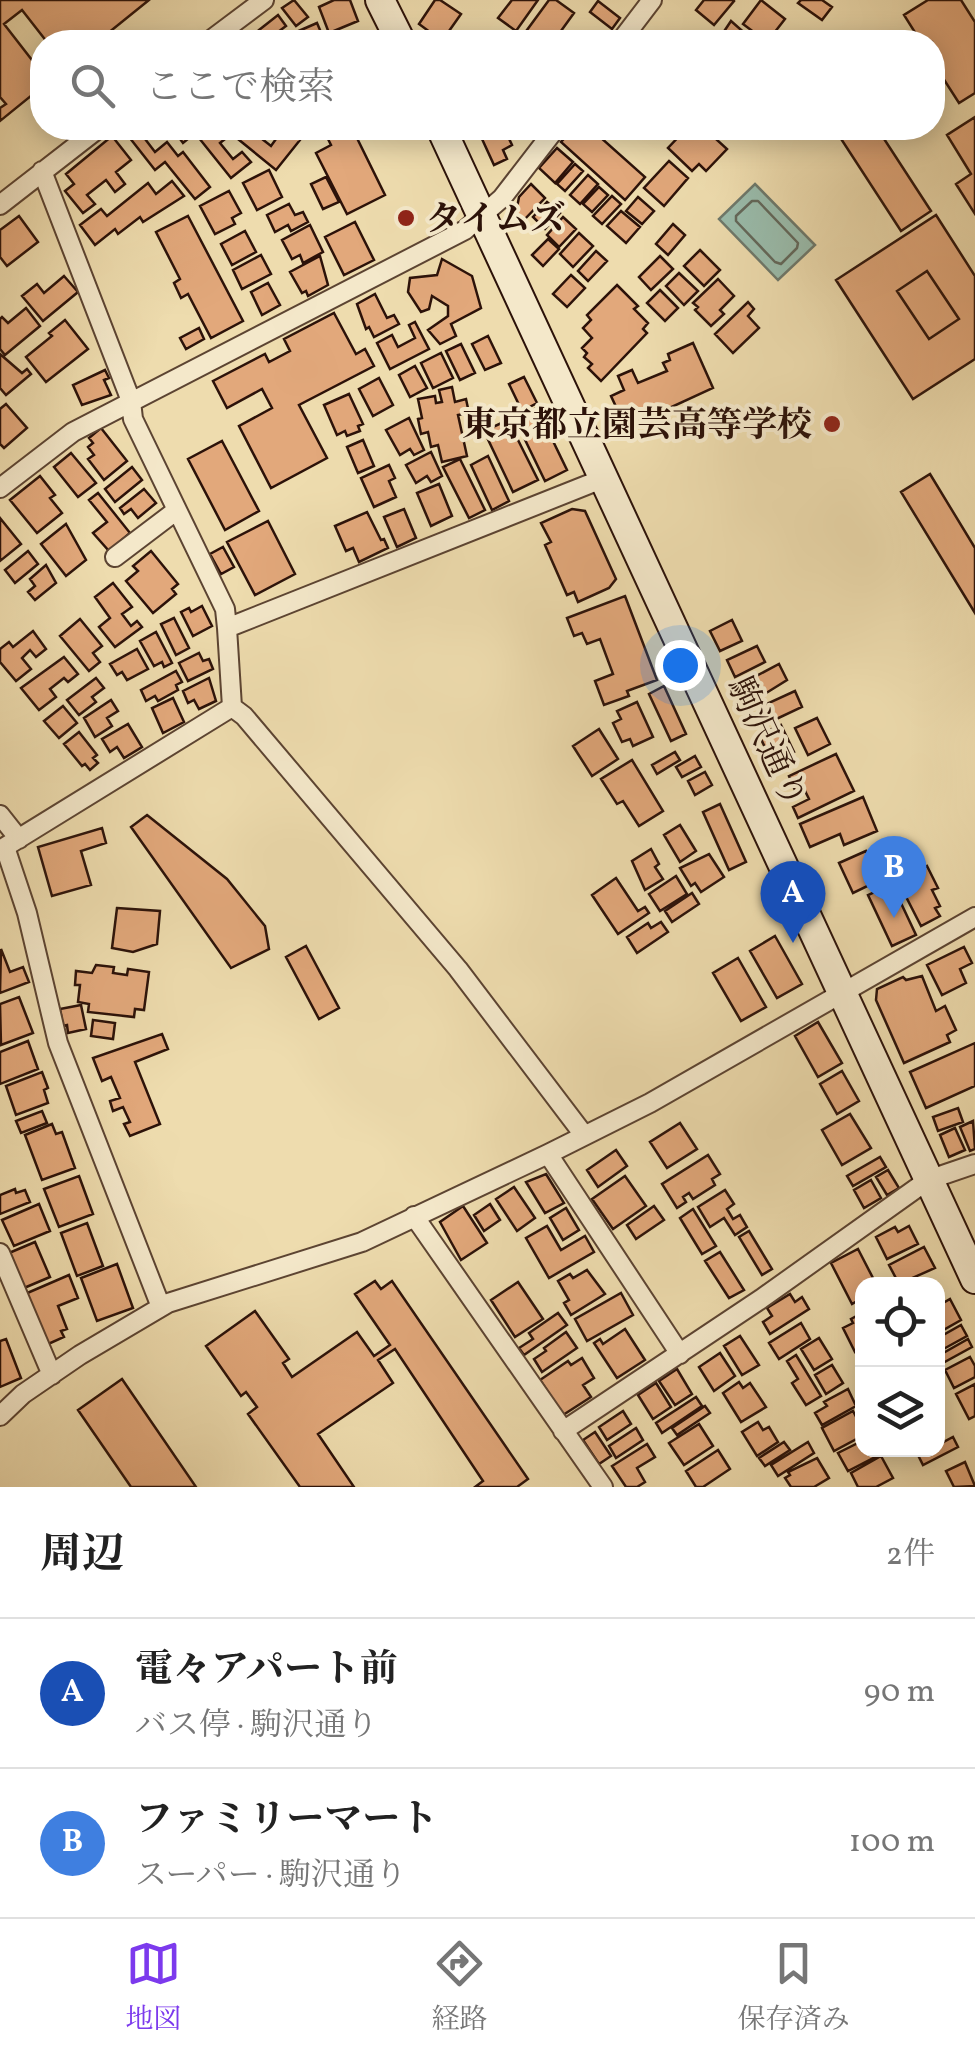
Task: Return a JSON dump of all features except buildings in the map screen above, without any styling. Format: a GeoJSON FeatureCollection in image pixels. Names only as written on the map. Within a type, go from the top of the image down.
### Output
{"type":"FeatureCollection","features":[{"type":"Feature","properties":{"kind":"main road"},"geometry":{"type":"LineString","coordinates":[[380,0],[394,30]]}},
{"type":"Feature","properties":{"kind":"main road","name":"駒沢通り"},"geometry":{"type":"LineString","coordinates":[[448,140],[975,1279]]}},
{"type":"Feature","properties":{"kind":"street"},"geometry":{"type":"LineString","coordinates":[[224,30],[264,0]]}},
{"type":"Feature","properties":{"kind":"street"},"geometry":{"type":"LineString","coordinates":[[629,30],[652,0]]}},
{"type":"Feature","properties":{"kind":"street"},"geometry":{"type":"LineString","coordinates":[[0,205],[83,140]]}},
{"type":"Feature","properties":{"kind":"street"},"geometry":{"type":"LineString","coordinates":[[0,488],[73,432],[465,230],[502,198],[547,140]]}},
{"type":"Feature","properties":{"kind":"street"},"geometry":{"type":"LineString","coordinates":[[42,172],[131,401],[133,420],[224,609],[232,707],[244,716],[458,969],[584,1134]]}},
{"type":"Feature","properties":{"kind":"street"},"geometry":{"type":"LineString","coordinates":[[227,628],[602,479]]}},
{"type":"Feature","properties":{"kind":"street"},"geometry":{"type":"LineString","coordinates":[[115,557],[177,510]]}},
{"type":"Feature","properties":{"kind":"street"},"geometry":{"type":"LineString","coordinates":[[8,845],[232,707]]}},
{"type":"Feature","properties":{"kind":"street"},"geometry":{"type":"LineString","coordinates":[[0,815],[58,1043],[161,1307]]}},
{"type":"Feature","properties":{"kind":"street"},"geometry":{"type":"LineString","coordinates":[[0,1416],[23,1394],[161,1307],[362,1242],[548,1154],[650,1104],[842,990],[975,917]]}},
{"type":"Feature","properties":{"kind":"street"},"geometry":{"type":"LineString","coordinates":[[548,1154],[680,1354]]}},
{"type":"Feature","properties":{"kind":"street"},"geometry":{"type":"LineString","coordinates":[[564,1431],[928,1180],[975,1164]]}},
{"type":"Feature","properties":{"kind":"street"},"geometry":{"type":"LineString","coordinates":[[414,1216],[603,1487]]}},
{"type":"Feature","properties":{"kind":"street"},"geometry":{"type":"LineString","coordinates":[[0,1253],[52,1375]]}},
{"type":"Feature","properties":{"kind":"water"},"geometry":{"type":"Polygon","coordinates":[[[755,184],[815,245],[778,280],[719,219],[755,184]]]}},
{"type":"Feature","properties":{"kind":"place","name":"タイムズ"},"geometry":{"type":"Point","coordinates":[406,218]}},
{"type":"Feature","properties":{"kind":"place","name":"東京都立園芸高等学校"},"geometry":{"type":"Point","coordinates":[832,424]}},
{"type":"Feature","properties":{"kind":"place","name":"ファミリーマート"},"geometry":{"type":"Point","coordinates":[894,918]}},
{"type":"Feature","properties":{"kind":"place","name":"電々アパート前"},"geometry":{"type":"Point","coordinates":[793,943]}}]}
